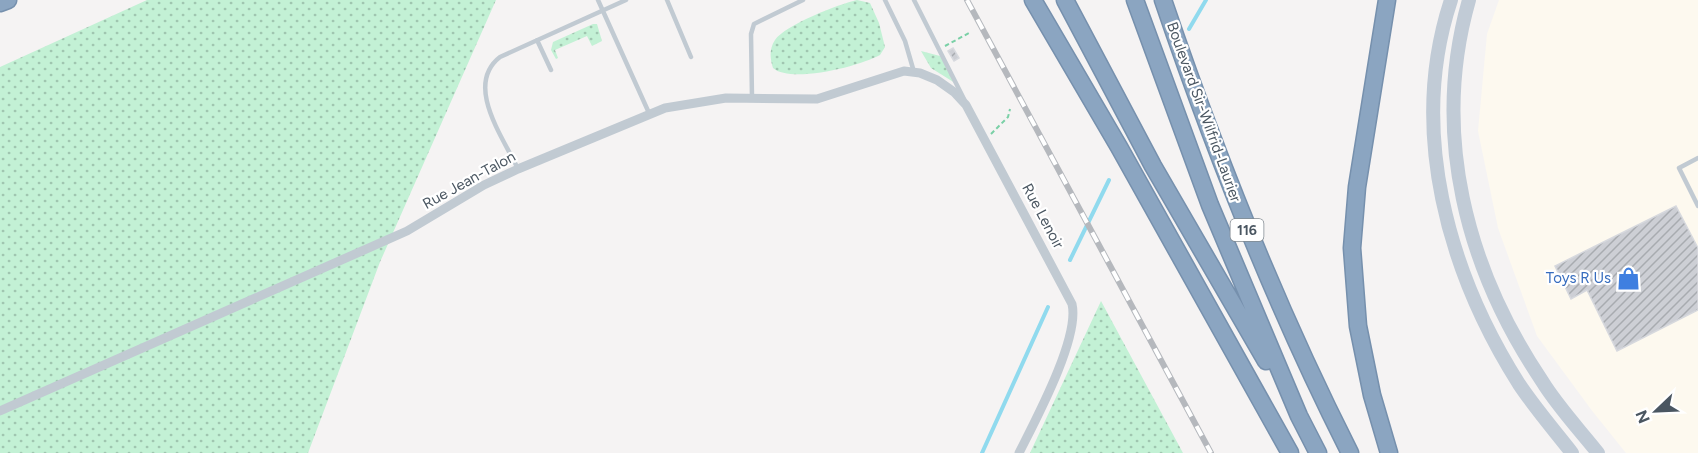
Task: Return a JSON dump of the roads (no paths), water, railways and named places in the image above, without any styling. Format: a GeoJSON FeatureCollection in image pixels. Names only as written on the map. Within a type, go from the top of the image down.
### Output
{"type":"FeatureCollection","features":[{"type":"Feature","properties":{"kind":"highway"},"geometry":{"type":"LineString","coordinates":[[0,3],[8,0]]}},
{"type":"Feature","properties":{"kind":"highway"},"geometry":{"type":"LineString","coordinates":[[1034,0],[1130,166],[1290,453]]}},
{"type":"Feature","properties":{"kind":"highway"},"geometry":{"type":"LineString","coordinates":[[1065,0],[1194,239],[1299,416]]}},
{"type":"Feature","properties":{"kind":"highway","name":"Boulevard Sir-Wilfrid-Laurier"},"geometry":{"type":"LineString","coordinates":[[1135,0],[1209,205],[1299,416],[1318,453]]}},
{"type":"Feature","properties":{"kind":"highway","name":"Boulevard Sir-Wilfrid-Laurier"},"geometry":{"type":"LineString","coordinates":[[1164,0],[1242,218],[1286,320],[1350,453]]}},
{"type":"Feature","properties":{"kind":"highway"},"geometry":{"type":"LineString","coordinates":[[1387,0],[1357,187],[1352,248],[1358,326],[1372,395],[1389,453]]}},
{"type":"Feature","properties":{"kind":"street"},"geometry":{"type":"LineString","coordinates":[[1451,0],[1438,53],[1434,119],[1438,176],[1450,232],[1468,283],[1496,344],[1525,392],[1572,453]]}},
{"type":"Feature","properties":{"kind":"street"},"geometry":{"type":"LineString","coordinates":[[1469,0],[1457,56],[1453,101],[1457,170],[1469,230],[1493,292],[1527,357],[1560,406],[1598,453]]}},
{"type":"Feature","properties":{"kind":"street","name":"Rue Jean-Talon"},"geometry":{"type":"LineString","coordinates":[[0,411],[406,231],[484,185],[649,113],[690,102],[752,98],[817,99],[889,74],[914,72],[937,80],[954,92],[966,105]]}},
{"type":"Feature","properties":{"kind":"street","name":"Rue Lenoir"},"geometry":{"type":"LineString","coordinates":[[966,105],[1069,296],[1073,310],[1070,332],[1054,377],[1019,453]]}},
{"type":"Feature","properties":{"kind":"lane"},"geometry":{"type":"LineString","coordinates":[[598,0],[649,113]]}},
{"type":"Feature","properties":{"kind":"lane"},"geometry":{"type":"LineString","coordinates":[[518,169],[484,95],[484,81],[496,59],[626,0]]}},
{"type":"Feature","properties":{"kind":"lane"},"geometry":{"type":"LineString","coordinates":[[667,0],[691,57]]}},
{"type":"Feature","properties":{"kind":"lane"},"geometry":{"type":"LineString","coordinates":[[752,98],[751,34],[754,24],[803,0]]}},
{"type":"Feature","properties":{"kind":"lane"},"geometry":{"type":"LineString","coordinates":[[885,0],[905,41],[914,72]]}},
{"type":"Feature","properties":{"kind":"lane","name":"Rue Lenoir"},"geometry":{"type":"LineString","coordinates":[[914,0],[966,105]]}},
{"type":"Feature","properties":{"kind":"lane"},"geometry":{"type":"LineString","coordinates":[[537,40],[551,69]]}},
{"type":"Feature","properties":{"kind":"lane"},"geometry":{"type":"LineString","coordinates":[[1698,158],[1679,168],[1698,206]]}},
{"type":"Feature","properties":{"kind":"waterway"},"geometry":{"type":"LineString","coordinates":[[1189,29],[1206,0]]}},
{"type":"Feature","properties":{"kind":"waterway"},"geometry":{"type":"LineString","coordinates":[[1070,260],[1109,180]]}},
{"type":"Feature","properties":{"kind":"waterway"},"geometry":{"type":"LineString","coordinates":[[982,453],[1048,307]]}},
{"type":"Feature","properties":{"kind":"railway"},"geometry":{"type":"LineString","coordinates":[[967,0],[1211,453]]}},
{"type":"Feature","properties":{"kind":"place","name":"Toys R Us"},"geometry":{"type":"Point","coordinates":[1629,278]}}]}
